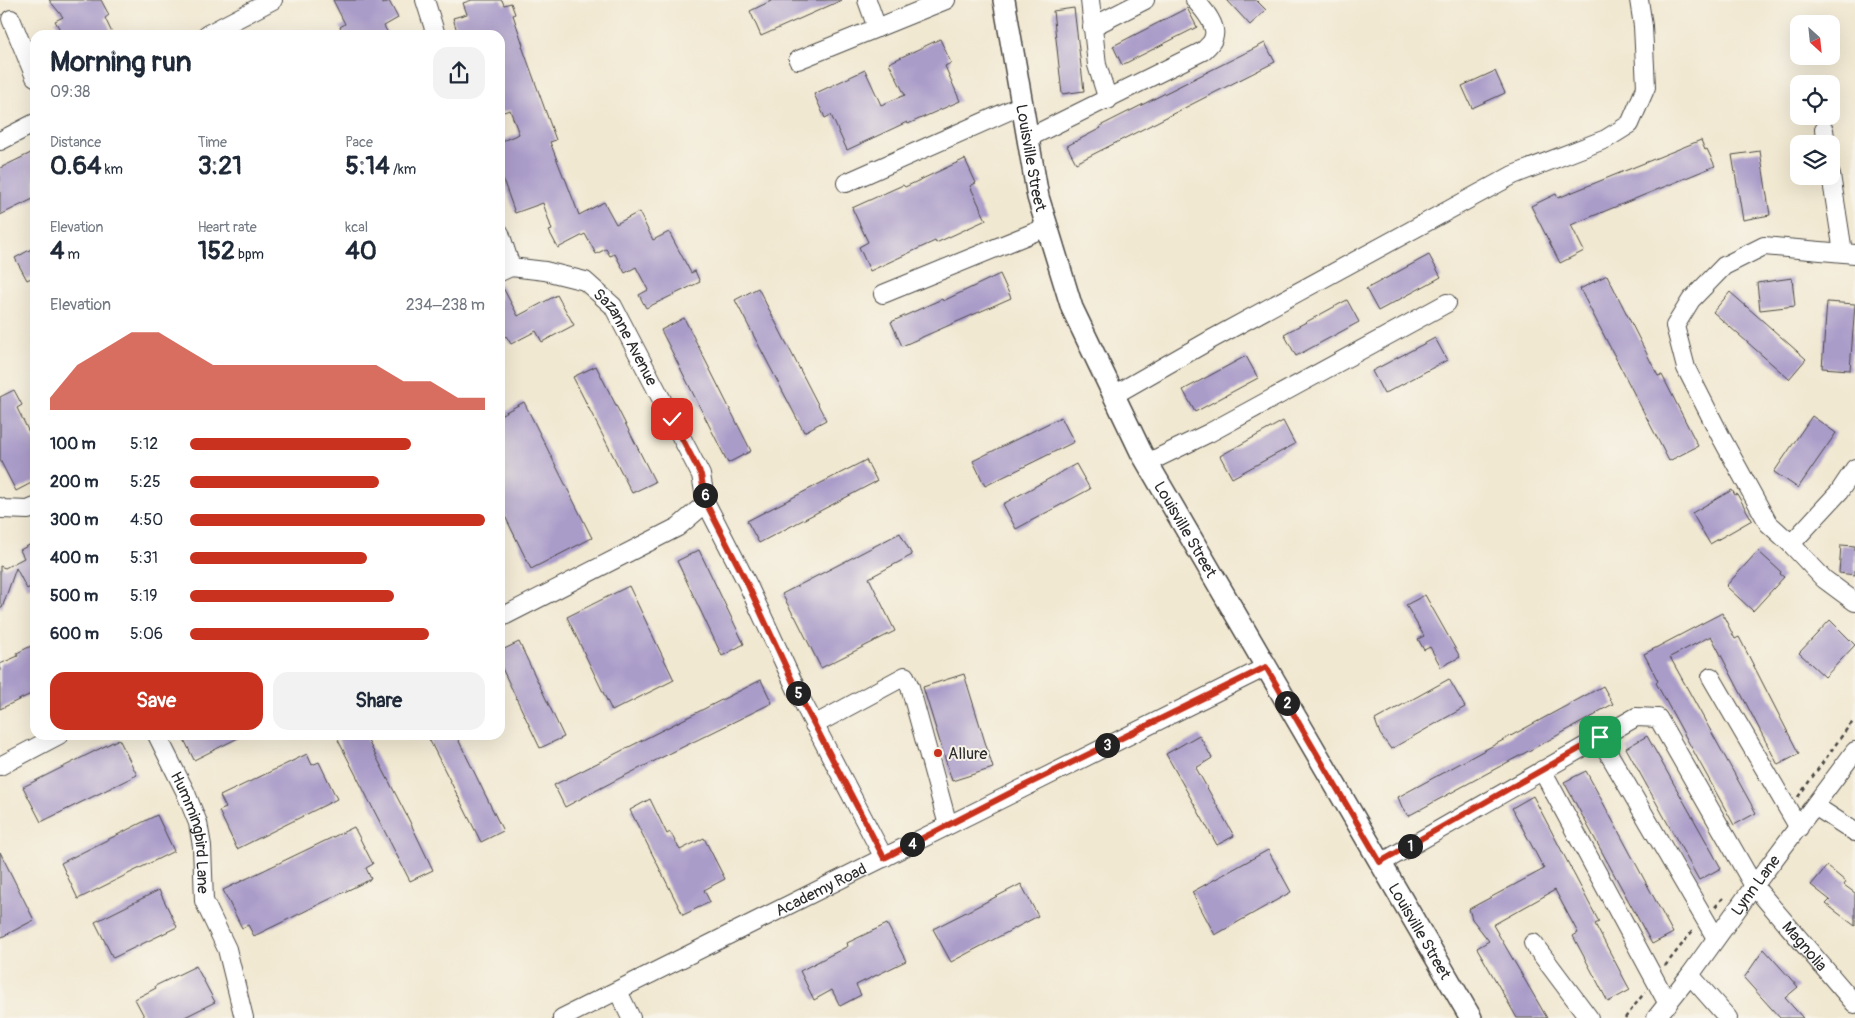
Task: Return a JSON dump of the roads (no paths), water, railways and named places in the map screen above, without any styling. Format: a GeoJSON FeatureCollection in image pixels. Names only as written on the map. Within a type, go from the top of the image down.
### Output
{"type":"FeatureCollection","features":[{"type":"Feature","properties":{"kind":"main road","name":"Louisville Street"},"geometry":{"type":"LineString","coordinates":[[1004,0],[1038,197],[1072,308],[1147,463],[1472,1018]]}},
{"type":"Feature","properties":{"kind":"street"},"geometry":{"type":"LineString","coordinates":[[216,30],[273,0]]}},
{"type":"Feature","properties":{"kind":"street"},"geometry":{"type":"LineString","coordinates":[[425,0],[434,30]]}},
{"type":"Feature","properties":{"kind":"street"},"geometry":{"type":"LineString","coordinates":[[867,0],[877,28]]}},
{"type":"Feature","properties":{"kind":"street"},"geometry":{"type":"LineString","coordinates":[[798,60],[946,0]]}},
{"type":"Feature","properties":{"kind":"street"},"geometry":{"type":"LineString","coordinates":[[1090,0],[1097,65],[1108,100]]}},
{"type":"Feature","properties":{"kind":"street"},"geometry":{"type":"LineString","coordinates":[[1092,26],[1145,0]]}},
{"type":"Feature","properties":{"kind":"street"},"geometry":{"type":"LineString","coordinates":[[1028,138],[1108,100],[1203,51],[1213,39],[1215,29],[1201,6],[1195,0]]}},
{"type":"Feature","properties":{"kind":"street"},"geometry":{"type":"LineString","coordinates":[[1114,395],[1212,339],[1513,175],[1606,138],[1630,124],[1646,87],[1643,26],[1639,0]]}},
{"type":"Feature","properties":{"kind":"street"},"geometry":{"type":"LineString","coordinates":[[11,19],[30,65]]}},
{"type":"Feature","properties":{"kind":"street"},"geometry":{"type":"LineString","coordinates":[[846,183],[1022,105]]}},
{"type":"Feature","properties":{"kind":"street"},"geometry":{"type":"LineString","coordinates":[[0,141],[30,126]]}},
{"type":"Feature","properties":{"kind":"street"},"geometry":{"type":"LineString","coordinates":[[1833,185],[1849,253],[1764,246],[1724,266],[1691,300],[1675,326],[1686,368],[1768,523],[1792,544],[1824,579],[1855,602]]}},
{"type":"Feature","properties":{"kind":"street"},"geometry":{"type":"LineString","coordinates":[[883,294],[1047,227]]}},
{"type":"Feature","properties":{"kind":"street","name":"Sazanne Avenue"},"geometry":{"type":"LineString","coordinates":[[506,270],[545,271],[585,281],[613,306],[701,475],[706,503],[747,583],[814,725],[884,858]]}},
{"type":"Feature","properties":{"kind":"street"},"geometry":{"type":"LineString","coordinates":[[1147,463],[1209,433],[1447,303]]}},
{"type":"Feature","properties":{"kind":"street"},"geometry":{"type":"LineString","coordinates":[[1792,544],[1839,492],[1855,468]]}},
{"type":"Feature","properties":{"kind":"street"},"geometry":{"type":"LineString","coordinates":[[505,615],[678,527],[706,503]]}},
{"type":"Feature","properties":{"kind":"street"},"geometry":{"type":"LineString","coordinates":[[0,507],[2,509],[30,509]]}},
{"type":"Feature","properties":{"kind":"street","name":"Academy Road"},"geometry":{"type":"LineString","coordinates":[[562,1018],[1266,667]]}},
{"type":"Feature","properties":{"kind":"street"},"geometry":{"type":"LineString","coordinates":[[814,725],[905,676],[910,687],[948,825]]}},
{"type":"Feature","properties":{"kind":"street"},"geometry":{"type":"LineString","coordinates":[[1711,677],[1798,828]]}},
{"type":"Feature","properties":{"kind":"street","name":"Magnolia"},"geometry":{"type":"LineString","coordinates":[[1600,737],[1636,716],[1658,718],[1754,886],[1855,1004]]}},
{"type":"Feature","properties":{"kind":"street"},"geometry":{"type":"LineString","coordinates":[[1380,862],[1600,737],[1716,938]]}},
{"type":"Feature","properties":{"kind":"street"},"geometry":{"type":"LineString","coordinates":[[0,766],[49,740]]}},
{"type":"Feature","properties":{"kind":"street","name":"Hummingbird Lane"},"geometry":{"type":"LineString","coordinates":[[160,740],[198,823],[202,846],[204,901],[227,949],[244,1018]]}},
{"type":"Feature","properties":{"kind":"street","name":"Lynn Lane"},"geometry":{"type":"LineString","coordinates":[[1656,1018],[1690,975],[1855,751]]}},
{"type":"Feature","properties":{"kind":"street"},"geometry":{"type":"LineString","coordinates":[[1542,770],[1668,1004]]}},
{"type":"Feature","properties":{"kind":"street"},"geometry":{"type":"LineString","coordinates":[[1815,806],[1855,832]]}},
{"type":"Feature","properties":{"kind":"street"},"geometry":{"type":"LineString","coordinates":[[1533,943],[1590,1018]]}},
{"type":"Feature","properties":{"kind":"street"},"geometry":{"type":"LineString","coordinates":[[1690,975],[1728,1018]]}},
{"type":"Feature","properties":{"kind":"street"},"geometry":{"type":"LineString","coordinates":[[618,991],[631,1018]]}},
{"type":"Feature","properties":{"kind":"place","name":"Allure"},"geometry":{"type":"Point","coordinates":[938,753]}}]}
